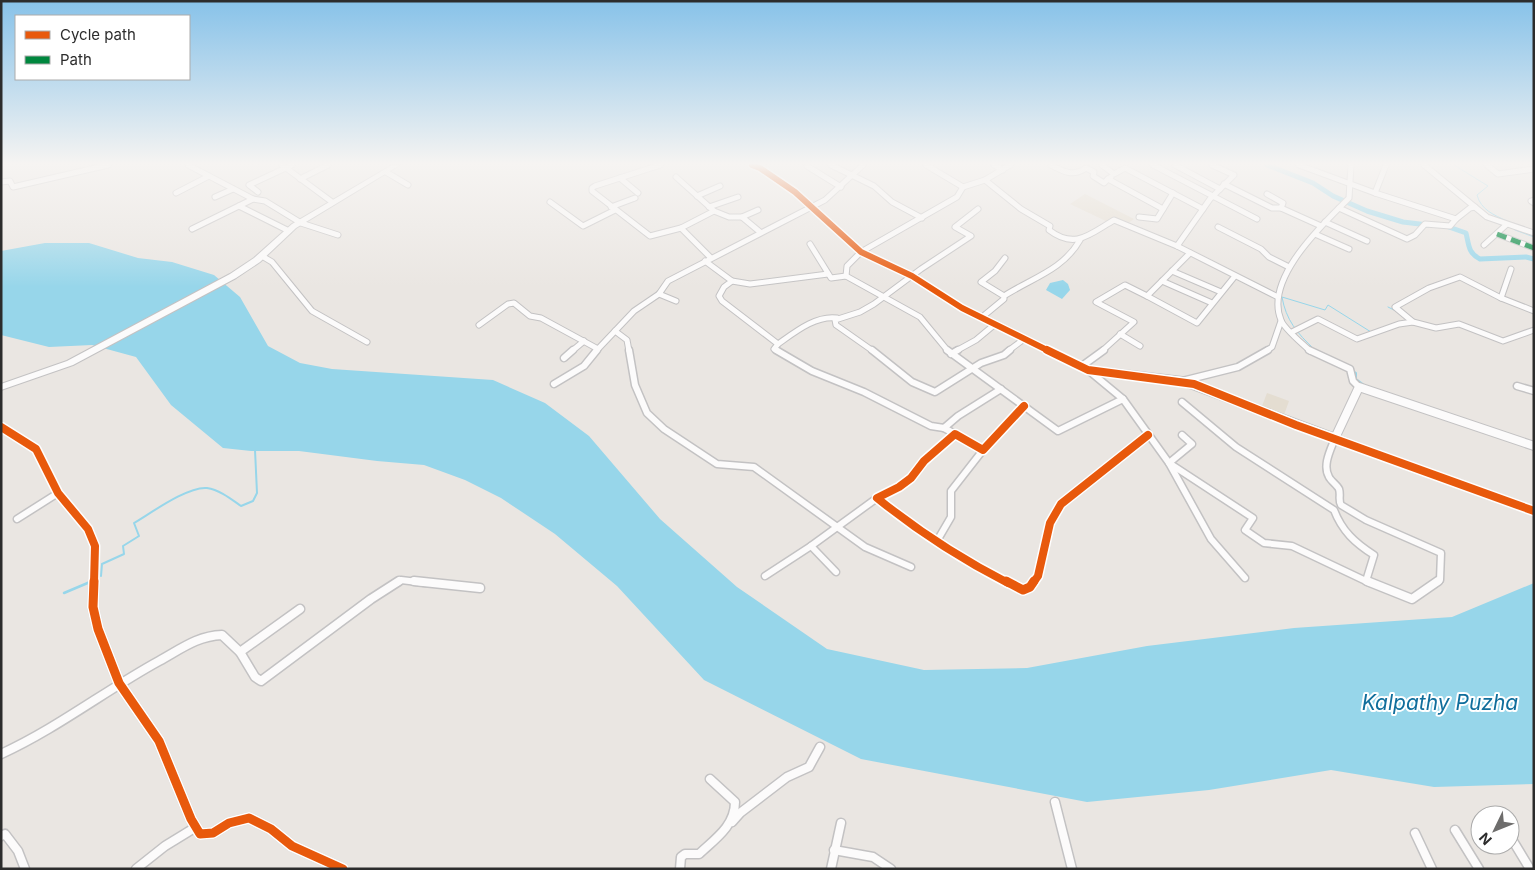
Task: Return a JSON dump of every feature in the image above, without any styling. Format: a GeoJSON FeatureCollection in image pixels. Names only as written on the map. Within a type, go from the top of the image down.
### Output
{"type":"FeatureCollection","features":[{"type":"Feature","properties":{"kind":"main road"},"geometry":{"type":"LineString","coordinates":[[1,387],[70,363],[234,276],[262,256],[289,231],[327,206]]}},
{"type":"Feature","properties":{"kind":"street"},"geometry":{"type":"LineString","coordinates":[[192,229],[239,206],[289,231]]}},
{"type":"Feature","properties":{"kind":"street"},"geometry":{"type":"LineString","coordinates":[[273,206],[301,223],[338,235]]}},
{"type":"Feature","properties":{"kind":"street"},"geometry":{"type":"LineString","coordinates":[[555,206],[583,226],[619,206]]}},
{"type":"Feature","properties":{"kind":"street"},"geometry":{"type":"LineString","coordinates":[[609,206],[650,236],[681,228],[714,211]]}},
{"type":"Feature","properties":{"kind":"street"},"geometry":{"type":"LineString","coordinates":[[709,207],[713,206]]}},
{"type":"Feature","properties":{"kind":"street"},"geometry":{"type":"LineString","coordinates":[[554,384],[584,366],[634,311],[659,294],[668,281],[812,206],[860,252],[912,276],[994,325],[1085,368],[1123,399],[1169,463],[1188,502],[1211,539],[1246,578]]}},
{"type":"Feature","properties":{"kind":"street"},"geometry":{"type":"LineString","coordinates":[[899,206],[922,218]]}},
{"type":"Feature","properties":{"kind":"street"},"geometry":{"type":"LineString","coordinates":[[846,276],[847,266],[860,252],[943,206]]}},
{"type":"Feature","properties":{"kind":"street"},"geometry":{"type":"LineString","coordinates":[[1017,206],[1050,226],[1049,230],[1066,241],[1080,240],[1114,220],[1177,246],[1278,297]]}},
{"type":"Feature","properties":{"kind":"street"},"geometry":{"type":"LineString","coordinates":[[1157,206],[1163,209]]}},
{"type":"Feature","properties":{"kind":"street"},"geometry":{"type":"LineString","coordinates":[[1138,217],[1157,219],[1165,206]]}},
{"type":"Feature","properties":{"kind":"street"},"geometry":{"type":"LineString","coordinates":[[1195,206],[1203,210]]}},
{"type":"Feature","properties":{"kind":"street"},"geometry":{"type":"LineString","coordinates":[[1177,246],[1206,206]]}},
{"type":"Feature","properties":{"kind":"street"},"geometry":{"type":"LineString","coordinates":[[1230,206],[1257,219]]}},
{"type":"Feature","properties":{"kind":"street"},"geometry":{"type":"LineString","coordinates":[[1267,206],[1272,208],[1281,208],[1367,241]]}},
{"type":"Feature","properties":{"kind":"street"},"geometry":{"type":"LineString","coordinates":[[1182,381],[1238,367],[1272,347],[1282,321],[1278,297],[1289,267],[1323,224],[1342,206]]}},
{"type":"Feature","properties":{"kind":"street"},"geometry":{"type":"LineString","coordinates":[[1414,206],[1456,219]]}},
{"type":"Feature","properties":{"kind":"street"},"geometry":{"type":"LineString","coordinates":[[1339,208],[1407,239],[1415,236],[1425,225],[1450,226],[1456,219],[1475,206],[1488,216],[1506,225],[1534,233]]}},
{"type":"Feature","properties":{"kind":"street"},"geometry":{"type":"LineString","coordinates":[[709,207],[729,217],[742,217],[758,210]]}},
{"type":"Feature","properties":{"kind":"street"},"geometry":{"type":"LineString","coordinates":[[978,209],[955,227],[971,236],[912,276],[886,297],[860,312],[837,318],[830,316],[819,320],[778,344],[774,349],[812,371],[864,392],[940,430],[958,416],[1001,389]]}},
{"type":"Feature","properties":{"kind":"street"},"geometry":{"type":"LineString","coordinates":[[742,217],[760,232]]}},
{"type":"Feature","properties":{"kind":"street"},"geometry":{"type":"LineString","coordinates":[[1484,245],[1506,225]]}},
{"type":"Feature","properties":{"kind":"street"},"geometry":{"type":"LineString","coordinates":[[1218,227],[1289,267]]}},
{"type":"Feature","properties":{"kind":"street"},"geometry":{"type":"LineString","coordinates":[[681,228],[708,259],[732,282]]}},
{"type":"Feature","properties":{"kind":"street"},"geometry":{"type":"LineString","coordinates":[[1315,234],[1349,249]]}},
{"type":"Feature","properties":{"kind":"street"},"geometry":{"type":"LineString","coordinates":[[1497,234],[1534,248]]}},
{"type":"Feature","properties":{"kind":"street"},"geometry":{"type":"LineString","coordinates":[[981,318],[1004,299],[1004,296],[1019,285],[1039,279],[1055,269],[1075,250],[1080,240]]}},
{"type":"Feature","properties":{"kind":"street"},"geometry":{"type":"LineString","coordinates":[[810,244],[831,278],[846,276],[927,322],[951,354],[1058,431],[1123,399]]}},
{"type":"Feature","properties":{"kind":"street"},"geometry":{"type":"LineString","coordinates":[[1147,296],[1190,253]]}},
{"type":"Feature","properties":{"kind":"street"},"geometry":{"type":"LineString","coordinates":[[262,256],[272,262],[312,311],[367,342]]}},
{"type":"Feature","properties":{"kind":"street"},"geometry":{"type":"LineString","coordinates":[[1004,296],[981,282],[995,272],[1005,258]]}},
{"type":"Feature","properties":{"kind":"street"},"geometry":{"type":"LineString","coordinates":[[1500,298],[1511,269]]}},
{"type":"Feature","properties":{"kind":"street"},"geometry":{"type":"LineString","coordinates":[[1172,271],[1221,292]]}},
{"type":"Feature","properties":{"kind":"street"},"geometry":{"type":"LineString","coordinates":[[778,344],[722,301],[719,296],[721,291],[732,282],[758,283],[828,274]]}},
{"type":"Feature","properties":{"kind":"street"},"geometry":{"type":"LineString","coordinates":[[1085,368],[1134,322],[1096,302],[1125,285],[1197,323],[1235,276]]}},
{"type":"Feature","properties":{"kind":"street"},"geometry":{"type":"LineString","coordinates":[[1413,322],[1395,307],[1429,288],[1460,277],[1500,298],[1534,310]]}},
{"type":"Feature","properties":{"kind":"street"},"geometry":{"type":"LineString","coordinates":[[1162,281],[1212,304]]}},
{"type":"Feature","properties":{"kind":"street"},"geometry":{"type":"LineString","coordinates":[[659,294],[676,301]]}},
{"type":"Feature","properties":{"kind":"street"},"geometry":{"type":"LineString","coordinates":[[479,324],[508,304],[514,303],[530,316],[541,318],[598,349]]}},
{"type":"Feature","properties":{"kind":"street"},"geometry":{"type":"LineString","coordinates":[[837,318],[835,320],[836,325],[843,332],[865,345],[912,382],[935,392],[981,363],[1004,355],[1024,339]]}},
{"type":"Feature","properties":{"kind":"street"},"geometry":{"type":"LineString","coordinates":[[1292,332],[1318,319],[1358,339],[1398,324],[1413,322],[1436,328],[1459,324],[1503,341],[1534,330]]}},
{"type":"Feature","properties":{"kind":"street"},"geometry":{"type":"LineString","coordinates":[[1282,321],[1310,352],[1324,356],[1350,369],[1353,381],[1359,388],[1534,446]]}},
{"type":"Feature","properties":{"kind":"street"},"geometry":{"type":"LineString","coordinates":[[951,354],[976,340],[994,325]]}},
{"type":"Feature","properties":{"kind":"street"},"geometry":{"type":"LineString","coordinates":[[616,330],[627,340],[635,385],[642,404],[653,421],[717,464],[726,466],[744,464],[754,468],[864,547],[893,558],[911,568]]}},
{"type":"Feature","properties":{"kind":"street"},"geometry":{"type":"LineString","coordinates":[[1120,334],[1140,346]]}},
{"type":"Feature","properties":{"kind":"street"},"geometry":{"type":"LineString","coordinates":[[564,358],[584,341]]}},
{"type":"Feature","properties":{"kind":"street"},"geometry":{"type":"LineString","coordinates":[[1085,368],[1137,377],[1182,381],[1534,512]]}},
{"type":"Feature","properties":{"kind":"street"},"geometry":{"type":"LineString","coordinates":[[1517,386],[1534,391]]}},
{"type":"Feature","properties":{"kind":"street"},"geometry":{"type":"LineString","coordinates":[[1169,463],[1253,518],[1244,530],[1267,544],[1273,546],[1282,544],[1292,546],[1366,581],[1412,598],[1440,580],[1440,553],[1391,532],[1341,505],[1339,502],[1339,490],[1328,476],[1326,469],[1327,460],[1335,438],[1359,388]]}},
{"type":"Feature","properties":{"kind":"street"},"geometry":{"type":"LineString","coordinates":[[1182,402],[1202,422],[1232,446],[1335,511],[1336,520],[1349,538],[1374,555],[1366,581]]}},
{"type":"Feature","properties":{"kind":"street"},"geometry":{"type":"LineString","coordinates":[[937,541],[951,517],[951,491],[983,450],[1024,406]]}},
{"type":"Feature","properties":{"kind":"street"},"geometry":{"type":"LineString","coordinates":[[1,427],[36,449],[58,493],[88,529],[95,546],[93,607],[98,629],[120,683],[159,741],[200,834],[213,833],[229,823],[249,818],[271,829],[292,846],[323,865],[343,869]]}},
{"type":"Feature","properties":{"kind":"street"},"geometry":{"type":"LineString","coordinates":[[944,428],[983,450]]}},
{"type":"Feature","properties":{"kind":"street"},"geometry":{"type":"LineString","coordinates":[[765,576],[811,546],[877,498],[900,487],[911,478],[929,456],[955,434]]}},
{"type":"Feature","properties":{"kind":"street"},"geometry":{"type":"LineString","coordinates":[[877,498],[912,526],[970,563],[1023,590],[1030,587],[1038,576],[1050,523],[1062,504],[1148,435]]}},
{"type":"Feature","properties":{"kind":"street"},"geometry":{"type":"LineString","coordinates":[[1169,463],[1192,444],[1182,435]]}},
{"type":"Feature","properties":{"kind":"street"},"geometry":{"type":"LineString","coordinates":[[17,519],[58,493]]}},
{"type":"Feature","properties":{"kind":"street"},"geometry":{"type":"LineString","coordinates":[[1332,509],[1341,505]]}},
{"type":"Feature","properties":{"kind":"street"},"geometry":{"type":"LineString","coordinates":[[811,546],[836,572]]}},
{"type":"Feature","properties":{"kind":"street"},"geometry":{"type":"LineString","coordinates":[[1,754],[25,743],[120,683],[204,636],[222,635],[240,652],[241,657],[260,681],[371,599],[400,580],[480,588]]}},
{"type":"Feature","properties":{"kind":"street"},"geometry":{"type":"LineString","coordinates":[[240,652],[300,609]]}},
{"type":"Feature","properties":{"kind":"street"},"geometry":{"type":"LineString","coordinates":[[680,869],[682,857],[685,854],[699,854],[740,813],[787,777],[809,767],[820,747]]}},
{"type":"Feature","properties":{"kind":"street"},"geometry":{"type":"LineString","coordinates":[[710,779],[735,802],[730,824]]}},
{"type":"Feature","properties":{"kind":"street"},"geometry":{"type":"LineString","coordinates":[[1055,802],[1072,869]]}},
{"type":"Feature","properties":{"kind":"street"},"geometry":{"type":"LineString","coordinates":[[831,869],[841,823]]}},
{"type":"Feature","properties":{"kind":"street"},"geometry":{"type":"LineString","coordinates":[[136,869],[165,846],[196,827]]}},
{"type":"Feature","properties":{"kind":"street"},"geometry":{"type":"LineString","coordinates":[[1455,830],[1479,869]]}},
{"type":"Feature","properties":{"kind":"street"},"geometry":{"type":"LineString","coordinates":[[1415,833],[1432,869]]}},
{"type":"Feature","properties":{"kind":"street"},"geometry":{"type":"LineString","coordinates":[[1,836],[5,834],[18,851],[25,869]]}},
{"type":"Feature","properties":{"kind":"street"},"geometry":{"type":"LineString","coordinates":[[834,850],[874,857],[891,869]]}},
{"type":"Feature","properties":{"kind":"street"},"geometry":{"type":"LineString","coordinates":[[1520,852],[1530,869]]}},
{"type":"Feature","properties":{"kind":"shaded area"},"geometry":{"type":"Polygon","coordinates":[[[1073,206],[1108,206],[1134,219],[1127,224],[1114,217],[1108,222],[1073,206]]]}},
{"type":"Feature","properties":{"kind":"shaded area"},"geometry":{"type":"Polygon","coordinates":[[[1267,393],[1289,401],[1284,415],[1262,406],[1267,393]]]}},
{"type":"Feature","properties":{"kind":"water","name":"Kalpathy Puzha"},"geometry":{"type":"Polygon","coordinates":[[[45,243],[89,243],[138,258],[172,262],[214,275],[240,297],[268,346],[300,363],[332,369],[493,380],[545,403],[589,436],[660,519],[737,587],[827,649],[924,670],[1027,668],[1147,646],[1294,628],[1452,617],[1534,583],[1534,784],[1434,787],[1331,770],[1209,790],[1087,802],[861,759],[704,680],[617,586],[555,534],[501,498],[465,480],[424,465],[299,451],[251,451],[223,448],[171,405],[136,357],[92,345],[49,347],[1,335],[1,251],[45,243]]]}},
{"type":"Feature","properties":{"kind":"water"},"geometry":{"type":"Polygon","coordinates":[[[1063,280],[1068,284],[1070,290],[1062,299],[1046,290],[1050,283],[1063,280]]]}},
{"type":"Feature","properties":{"kind":"waterway"},"geometry":{"type":"LineString","coordinates":[[1355,206],[1403,222],[1428,225]]}},
{"type":"Feature","properties":{"kind":"waterway"},"geometry":{"type":"LineString","coordinates":[[1483,206],[1497,217],[1507,221]]}},
{"type":"Feature","properties":{"kind":"waterway"},"geometry":{"type":"LineString","coordinates":[[1446,226],[1466,233],[1471,251],[1480,259],[1526,257],[1534,259]]}},
{"type":"Feature","properties":{"kind":"waterway"},"geometry":{"type":"LineString","coordinates":[[1515,230],[1534,237]]}},
{"type":"Feature","properties":{"kind":"waterway"},"geometry":{"type":"LineString","coordinates":[[1314,349],[1293,326],[1286,313],[1282,297],[1325,310],[1328,305],[1371,332]]}},
{"type":"Feature","properties":{"kind":"waterway"},"geometry":{"type":"LineString","coordinates":[[1388,307],[1398,312]]}},
{"type":"Feature","properties":{"kind":"waterway"},"geometry":{"type":"LineString","coordinates":[[1353,371],[1356,373],[1356,379],[1364,385]]}},
{"type":"Feature","properties":{"kind":"waterway"},"geometry":{"type":"LineString","coordinates":[[101,576],[102,564],[124,554],[123,546],[139,536],[134,523],[190,491],[212,489],[241,506],[253,501],[257,493],[255,450]]}},
{"type":"Feature","properties":{"kind":"waterway"},"geometry":{"type":"LineString","coordinates":[[64,593],[90,582]]}},
{"type":"Feature","properties":{"kind":"marked path"},"geometry":{"type":"LineString","coordinates":[[1497,234],[1534,248]]}},
{"type":"Feature","properties":{"kind":"cycle path"},"geometry":{"type":"LineString","coordinates":[[810,206],[861,252],[912,276],[962,308],[994,325],[1088,370],[1194,384],[1296,425],[1534,511]]}},
{"type":"Feature","properties":{"kind":"cycle path"},"geometry":{"type":"LineString","coordinates":[[1024,406],[983,450],[955,434],[924,461],[911,478],[899,487],[877,498],[912,526],[970,563],[1023,590],[1030,587],[1038,576],[1050,523],[1061,504],[1148,435]]}},
{"type":"Feature","properties":{"kind":"cycle path"},"geometry":{"type":"LineString","coordinates":[[1,427],[36,449],[58,493],[88,529],[95,546],[93,607],[98,629],[119,683],[159,741],[191,819],[200,834],[213,833],[229,823],[249,818],[271,829],[292,846],[343,869]]}}]}
